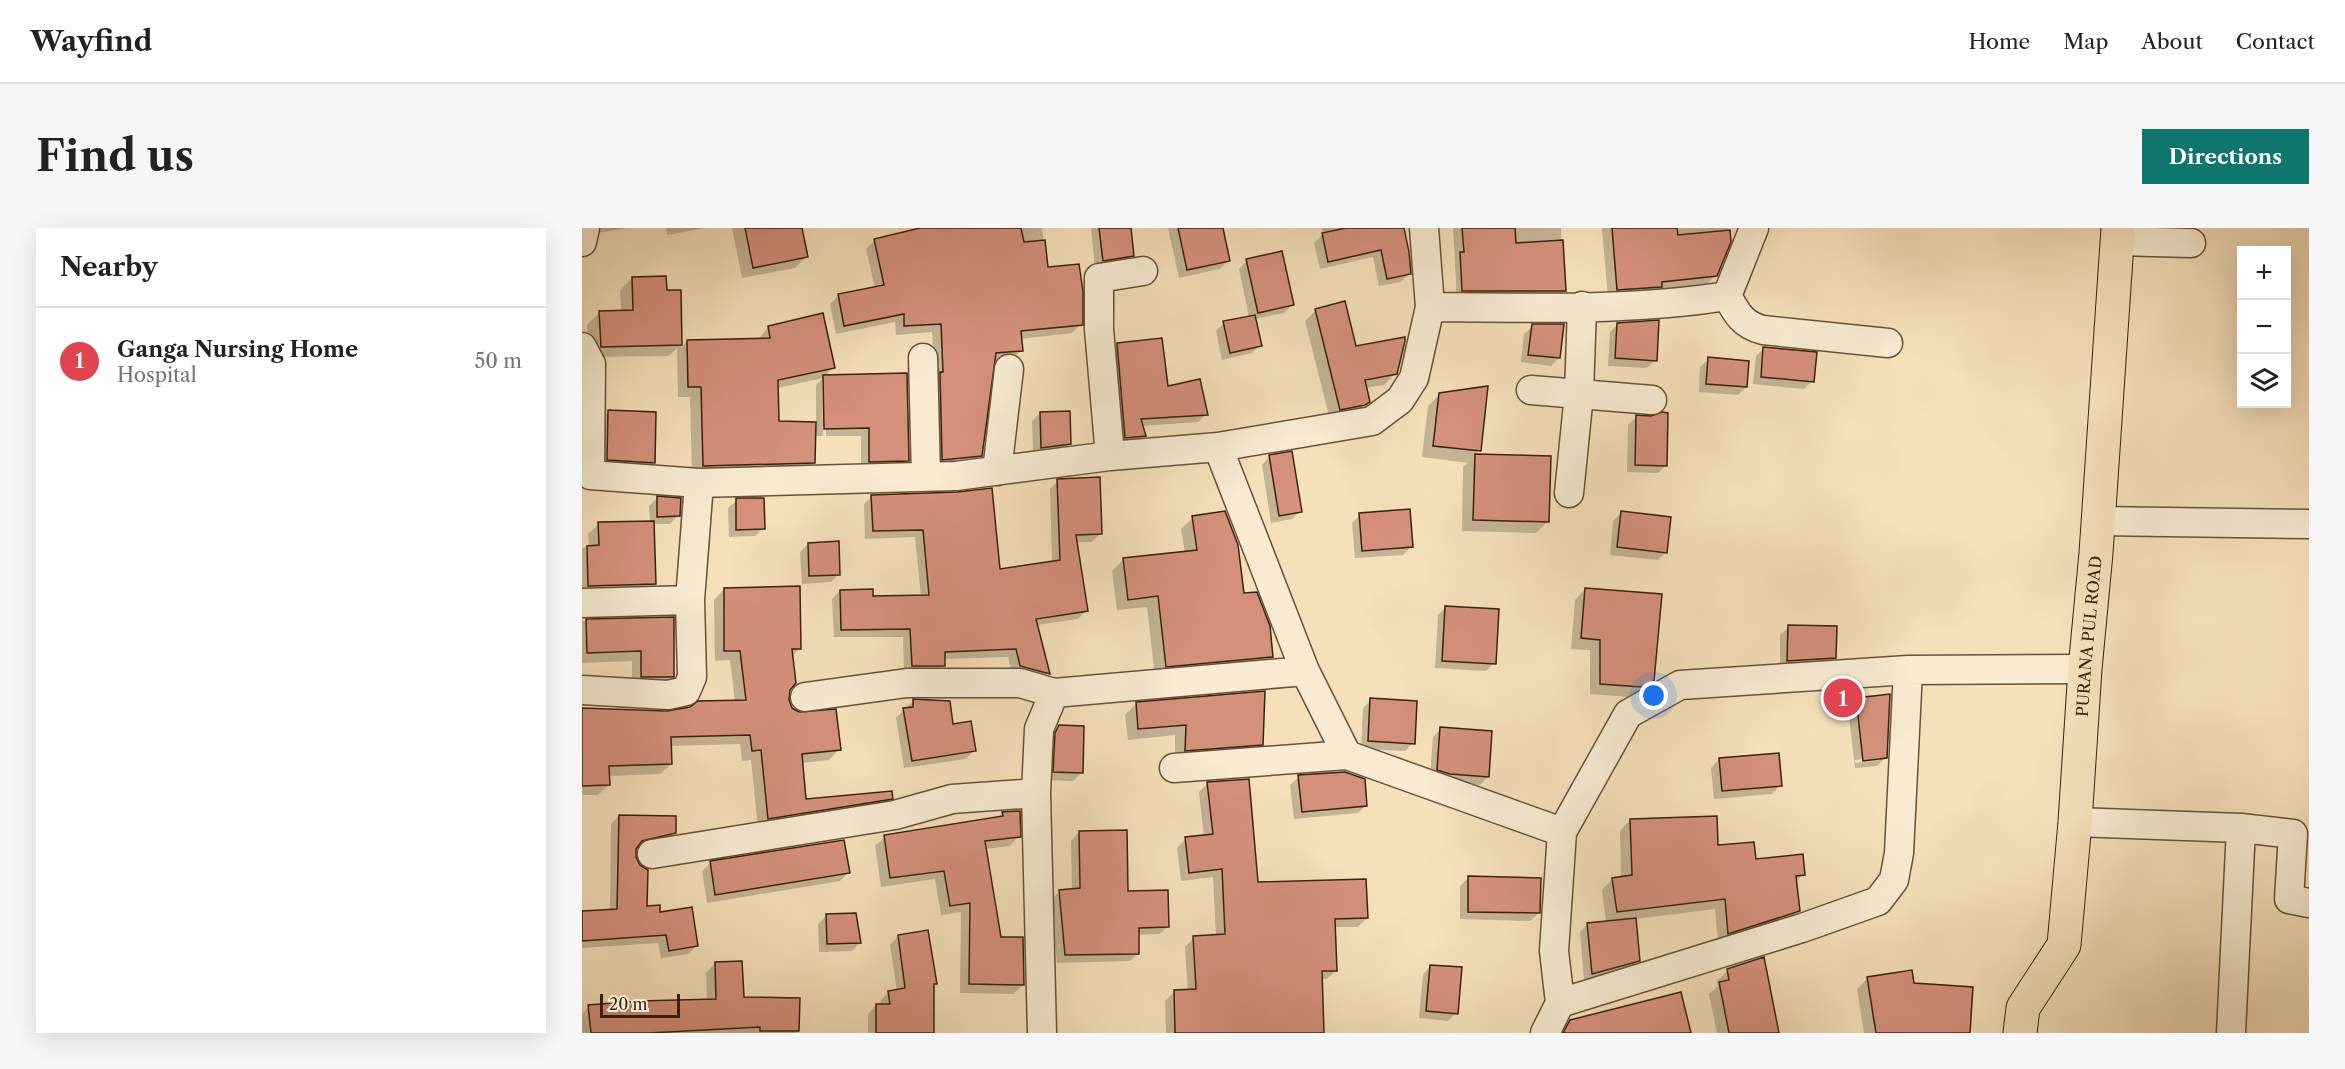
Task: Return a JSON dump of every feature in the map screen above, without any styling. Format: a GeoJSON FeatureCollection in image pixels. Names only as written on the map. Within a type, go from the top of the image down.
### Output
{"type":"FeatureCollection","features":[{"type":"Feature","properties":{"kind":"main road","name":"PURANA PUL ROAD"},"geometry":{"type":"LineString","coordinates":[[2020,1033],[2023,1008],[2064,945],[2075,822],[2117,235]]}},
{"type":"Feature","properties":{"kind":"street"},"geometry":{"type":"LineString","coordinates":[[582,242],[585,228]]}},
{"type":"Feature","properties":{"kind":"street"},"geometry":{"type":"LineString","coordinates":[[582,347],[591,364],[586,479],[699,483],[956,476],[1110,456],[1218,447],[1372,422],[1400,400],[1414,378],[1430,307],[1424,228]]}},
{"type":"Feature","properties":{"kind":"street"},"geometry":{"type":"LineString","coordinates":[[1754,228],[1727,296],[1738,317],[1750,327],[1763,330],[1888,343]]}},
{"type":"Feature","properties":{"kind":"street"},"geometry":{"type":"LineString","coordinates":[[2117,235],[2191,243]]}},
{"type":"Feature","properties":{"kind":"street"},"geometry":{"type":"LineString","coordinates":[[1110,456],[1099,329],[1099,278],[1143,271]]}},
{"type":"Feature","properties":{"kind":"street"},"geometry":{"type":"LineString","coordinates":[[1430,307],[1582,306],[1700,300],[1727,296]]}},
{"type":"Feature","properties":{"kind":"street"},"geometry":{"type":"LineString","coordinates":[[1569,493],[1579,394],[1582,306]]}},
{"type":"Feature","properties":{"kind":"street"},"geometry":{"type":"LineString","coordinates":[[923,358],[927,476]]}},
{"type":"Feature","properties":{"kind":"street"},"geometry":{"type":"LineString","coordinates":[[997,471],[1009,369]]}},
{"type":"Feature","properties":{"kind":"street"},"geometry":{"type":"LineString","coordinates":[[1531,390],[1652,400]]}},
{"type":"Feature","properties":{"kind":"street"},"geometry":{"type":"LineString","coordinates":[[1218,447],[1305,671],[1347,755]]}},
{"type":"Feature","properties":{"kind":"street"},"geometry":{"type":"LineString","coordinates":[[582,690],[668,695],[686,691],[692,678],[690,600],[699,483]]}},
{"type":"Feature","properties":{"kind":"street"},"geometry":{"type":"LineString","coordinates":[[2097,521],[2309,524]]}},
{"type":"Feature","properties":{"kind":"street"},"geometry":{"type":"LineString","coordinates":[[582,603],[690,600]]}},
{"type":"Feature","properties":{"kind":"street"},"geometry":{"type":"LineString","coordinates":[[1545,1033],[1560,1003],[1554,951],[1562,832],[1628,714],[1680,685],[1908,670],[2085,669]]}},
{"type":"Feature","properties":{"kind":"street"},"geometry":{"type":"LineString","coordinates":[[1560,1003],[1802,928],[1878,901],[1894,880],[1899,853],[1908,670]]}},
{"type":"Feature","properties":{"kind":"street"},"geometry":{"type":"LineString","coordinates":[[805,697],[907,683],[1020,683],[1054,693],[1305,671]]}},
{"type":"Feature","properties":{"kind":"street"},"geometry":{"type":"LineString","coordinates":[[1042,1033],[1036,793],[1039,729],[1054,693]]}},
{"type":"Feature","properties":{"kind":"street"},"geometry":{"type":"LineString","coordinates":[[1174,768],[1347,755],[1562,832]]}},
{"type":"Feature","properties":{"kind":"street"},"geometry":{"type":"LineString","coordinates":[[652,854],[895,815],[952,799],[1036,793]]}},
{"type":"Feature","properties":{"kind":"street"},"geometry":{"type":"LineString","coordinates":[[2075,822],[2301,829],[2289,900],[2309,903]]}},
{"type":"Feature","properties":{"kind":"street"},"geometry":{"type":"LineString","coordinates":[[2231,1033],[2241,828]]}},
{"type":"Feature","properties":{"kind":"building"},"geometry":{"type":"Polygon","coordinates":[[[745,228],[802,228],[808,257],[753,268],[745,228]]]}},
{"type":"Feature","properties":{"kind":"building"},"geometry":{"type":"Polygon","coordinates":[[[920,228],[1021,228],[1024,242],[1045,240],[1048,267],[1079,264],[1083,291],[1083,325],[1021,331],[1023,351],[996,353],[982,456],[942,460],[941,324],[904,326],[904,314],[844,326],[838,294],[884,285],[874,239],[920,228]]]}},
{"type":"Feature","properties":{"kind":"building"},"geometry":{"type":"Polygon","coordinates":[[[1099,228],[1131,228],[1134,256],[1103,261],[1099,228]]]}},
{"type":"Feature","properties":{"kind":"building"},"geometry":{"type":"Polygon","coordinates":[[[1178,228],[1223,228],[1230,261],[1187,270],[1178,228]]]}},
{"type":"Feature","properties":{"kind":"building"},"geometry":{"type":"Polygon","coordinates":[[[1346,228],[1404,228],[1411,274],[1387,279],[1381,250],[1328,262],[1322,233],[1346,228]]]}},
{"type":"Feature","properties":{"kind":"building"},"geometry":{"type":"Polygon","coordinates":[[[1462,228],[1515,228],[1516,243],[1563,240],[1566,291],[1462,291],[1460,252],[1464,252],[1462,228]]]}},
{"type":"Feature","properties":{"kind":"building"},"geometry":{"type":"Polygon","coordinates":[[[1612,228],[1677,228],[1678,235],[1730,230],[1731,242],[1717,276],[1662,282],[1662,287],[1617,290],[1612,228]]]}},
{"type":"Feature","properties":{"kind":"building"},"geometry":{"type":"Polygon","coordinates":[[[1282,251],[1294,305],[1258,313],[1246,259],[1282,251]]]}},
{"type":"Feature","properties":{"kind":"building"},"geometry":{"type":"Polygon","coordinates":[[[666,276],[667,290],[681,290],[682,345],[601,347],[599,311],[633,310],[632,277],[666,276]]]}},
{"type":"Feature","properties":{"kind":"building"},"geometry":{"type":"Polygon","coordinates":[[[1345,301],[1356,346],[1405,337],[1405,341],[1397,374],[1365,380],[1370,402],[1340,410],[1315,309],[1345,301]]]}},
{"type":"Feature","properties":{"kind":"building"},"geometry":{"type":"Polygon","coordinates":[[[823,313],[835,368],[778,380],[779,421],[816,422],[815,463],[703,466],[701,387],[688,387],[687,340],[770,338],[768,326],[823,313]]]}},
{"type":"Feature","properties":{"kind":"building"},"geometry":{"type":"Polygon","coordinates":[[[1255,315],[1262,346],[1230,353],[1223,321],[1255,315]]]}},
{"type":"Feature","properties":{"kind":"building"},"geometry":{"type":"Polygon","coordinates":[[[1659,320],[1657,361],[1615,358],[1617,323],[1659,320]]]}},
{"type":"Feature","properties":{"kind":"building"},"geometry":{"type":"Polygon","coordinates":[[[1532,324],[1564,324],[1560,358],[1528,355],[1532,324]]]}},
{"type":"Feature","properties":{"kind":"building"},"geometry":{"type":"Polygon","coordinates":[[[1162,338],[1168,386],[1200,379],[1208,415],[1141,419],[1146,436],[1125,438],[1117,343],[1162,338]]]}},
{"type":"Feature","properties":{"kind":"building"},"geometry":{"type":"Polygon","coordinates":[[[1763,347],[1817,352],[1814,382],[1761,377],[1763,347]]]}},
{"type":"Feature","properties":{"kind":"building"},"geometry":{"type":"Polygon","coordinates":[[[1708,357],[1749,361],[1747,387],[1706,384],[1708,357]]]}},
{"type":"Feature","properties":{"kind":"building"},"geometry":{"type":"Polygon","coordinates":[[[907,373],[909,461],[869,462],[869,428],[824,429],[823,375],[907,373]]]}},
{"type":"Feature","properties":{"kind":"building"},"geometry":{"type":"Polygon","coordinates":[[[1488,386],[1481,451],[1433,446],[1439,393],[1488,386]]]}},
{"type":"Feature","properties":{"kind":"building"},"geometry":{"type":"Polygon","coordinates":[[[608,410],[656,412],[655,463],[607,460],[608,410]]]}},
{"type":"Feature","properties":{"kind":"building"},"geometry":{"type":"Polygon","coordinates":[[[1070,411],[1071,444],[1041,448],[1040,412],[1070,411]]]}},
{"type":"Feature","properties":{"kind":"building"},"geometry":{"type":"Polygon","coordinates":[[[1662,412],[1668,413],[1667,466],[1635,465],[1636,415],[1651,416],[1662,412]]]}},
{"type":"Feature","properties":{"kind":"building"},"geometry":{"type":"Polygon","coordinates":[[[1292,451],[1302,512],[1279,516],[1269,455],[1292,451]]]}},
{"type":"Feature","properties":{"kind":"building"},"geometry":{"type":"Polygon","coordinates":[[[1475,454],[1551,456],[1549,522],[1473,520],[1475,454]]]}},
{"type":"Feature","properties":{"kind":"building"},"geometry":{"type":"Polygon","coordinates":[[[1100,477],[1102,534],[1076,535],[1088,611],[1036,619],[1050,674],[1020,666],[1016,649],[945,652],[945,666],[912,666],[910,629],[841,630],[840,590],[873,589],[873,596],[929,595],[923,530],[873,531],[871,495],[957,492],[992,488],[1000,569],[1060,560],[1057,479],[1100,477]]]}},
{"type":"Feature","properties":{"kind":"building"},"geometry":{"type":"Polygon","coordinates":[[[657,496],[681,498],[680,516],[657,517],[657,496]]]}},
{"type":"Feature","properties":{"kind":"building"},"geometry":{"type":"Polygon","coordinates":[[[736,498],[764,498],[765,529],[736,530],[736,498]]]}},
{"type":"Feature","properties":{"kind":"building"},"geometry":{"type":"Polygon","coordinates":[[[1410,509],[1413,547],[1362,551],[1359,513],[1410,509]]]}},
{"type":"Feature","properties":{"kind":"building"},"geometry":{"type":"Polygon","coordinates":[[[1225,511],[1238,545],[1244,593],[1257,592],[1270,626],[1273,657],[1166,667],[1158,596],[1128,600],[1123,558],[1197,550],[1192,516],[1225,511]]]}},
{"type":"Feature","properties":{"kind":"building"},"geometry":{"type":"Polygon","coordinates":[[[1621,511],[1671,517],[1667,553],[1617,547],[1621,511]]]}},
{"type":"Feature","properties":{"kind":"building"},"geometry":{"type":"Polygon","coordinates":[[[654,521],[656,584],[588,586],[587,546],[599,545],[598,522],[654,521]]]}},
{"type":"Feature","properties":{"kind":"building"},"geometry":{"type":"Polygon","coordinates":[[[839,541],[840,575],[809,576],[808,543],[839,541]]]}},
{"type":"Feature","properties":{"kind":"building"},"geometry":{"type":"Polygon","coordinates":[[[800,586],[801,649],[792,649],[796,683],[790,690],[789,700],[792,708],[799,712],[836,709],[841,750],[802,754],[806,799],[892,791],[893,799],[768,819],[761,750],[752,751],[750,735],[671,737],[672,764],[609,766],[610,785],[582,786],[582,708],[667,711],[690,707],[698,701],[746,700],[740,651],[724,651],[724,588],[800,586]]]}},
{"type":"Feature","properties":{"kind":"building"},"geometry":{"type":"Polygon","coordinates":[[[1585,588],[1662,594],[1654,681],[1642,687],[1600,684],[1600,640],[1581,638],[1585,588]]]}},
{"type":"Feature","properties":{"kind":"building"},"geometry":{"type":"Polygon","coordinates":[[[1445,606],[1499,609],[1496,664],[1442,661],[1445,606]]]}},
{"type":"Feature","properties":{"kind":"building"},"geometry":{"type":"Polygon","coordinates":[[[674,617],[674,677],[641,677],[641,651],[587,653],[586,619],[674,617]]]}},
{"type":"Feature","properties":{"kind":"building"},"geometry":{"type":"Polygon","coordinates":[[[1788,625],[1837,626],[1836,658],[1787,661],[1788,625]]]}},
{"type":"Feature","properties":{"kind":"building"},"geometry":{"type":"Polygon","coordinates":[[[1265,691],[1263,745],[1185,751],[1186,725],[1138,729],[1136,702],[1265,691]]]}},
{"type":"Feature","properties":{"kind":"building"},"geometry":{"type":"Polygon","coordinates":[[[1890,694],[1887,758],[1863,761],[1856,698],[1890,694]]]}},
{"type":"Feature","properties":{"kind":"building"},"geometry":{"type":"Polygon","coordinates":[[[1370,698],[1417,701],[1415,744],[1368,741],[1370,698]]]}},
{"type":"Feature","properties":{"kind":"building"},"geometry":{"type":"Polygon","coordinates":[[[913,699],[950,701],[953,724],[971,721],[976,751],[912,761],[903,708],[913,707],[913,699]]]}},
{"type":"Feature","properties":{"kind":"building"},"geometry":{"type":"Polygon","coordinates":[[[1059,725],[1084,726],[1083,773],[1053,772],[1055,733],[1059,725]]]}},
{"type":"Feature","properties":{"kind":"building"},"geometry":{"type":"Polygon","coordinates":[[[1440,727],[1492,731],[1489,777],[1450,774],[1437,770],[1440,727]]]}},
{"type":"Feature","properties":{"kind":"building"},"geometry":{"type":"Polygon","coordinates":[[[1779,753],[1782,786],[1722,791],[1719,758],[1779,753]]]}},
{"type":"Feature","properties":{"kind":"building"},"geometry":{"type":"Polygon","coordinates":[[[1345,772],[1365,779],[1367,806],[1302,812],[1298,775],[1345,772]]]}},
{"type":"Feature","properties":{"kind":"building"},"geometry":{"type":"Polygon","coordinates":[[[1249,779],[1258,882],[1366,879],[1368,918],[1335,919],[1337,971],[1322,971],[1324,1033],[1175,1033],[1174,990],[1196,989],[1193,936],[1225,934],[1222,869],[1189,873],[1185,837],[1213,834],[1207,782],[1249,779]]]}},
{"type":"Feature","properties":{"kind":"building"},"geometry":{"type":"Polygon","coordinates":[[[1020,811],[1021,837],[985,841],[1001,937],[1023,937],[1024,985],[969,984],[970,903],[950,906],[944,871],[890,878],[884,835],[1003,816],[1002,812],[1020,811]]]}},
{"type":"Feature","properties":{"kind":"building"},"geometry":{"type":"Polygon","coordinates":[[[619,815],[676,816],[676,833],[642,841],[636,849],[636,857],[640,865],[648,870],[647,906],[660,905],[660,912],[692,907],[698,946],[669,951],[666,935],[582,941],[582,911],[617,909],[619,815]]]}},
{"type":"Feature","properties":{"kind":"building"},"geometry":{"type":"Polygon","coordinates":[[[1717,816],[1718,845],[1754,842],[1756,859],[1803,854],[1805,875],[1796,876],[1800,911],[1728,934],[1725,899],[1617,912],[1612,878],[1632,875],[1630,819],[1717,816]]]}},
{"type":"Feature","properties":{"kind":"building"},"geometry":{"type":"Polygon","coordinates":[[[1127,830],[1128,891],[1168,890],[1169,927],[1139,928],[1139,954],[1065,955],[1059,890],[1080,888],[1079,831],[1127,830]]]}},
{"type":"Feature","properties":{"kind":"building"},"geometry":{"type":"Polygon","coordinates":[[[844,840],[850,873],[715,895],[710,861],[844,840]]]}},
{"type":"Feature","properties":{"kind":"building"},"geometry":{"type":"Polygon","coordinates":[[[1468,876],[1541,878],[1540,913],[1468,912],[1468,876]]]}},
{"type":"Feature","properties":{"kind":"building"},"geometry":{"type":"Polygon","coordinates":[[[856,913],[861,943],[827,944],[826,914],[856,913]]]}},
{"type":"Feature","properties":{"kind":"building"},"geometry":{"type":"Polygon","coordinates":[[[1636,918],[1640,961],[1592,974],[1587,923],[1636,918]]]}},
{"type":"Feature","properties":{"kind":"building"},"geometry":{"type":"Polygon","coordinates":[[[928,930],[937,984],[934,984],[934,1033],[876,1033],[876,1004],[890,1004],[888,991],[905,988],[898,935],[928,930]]]}},
{"type":"Feature","properties":{"kind":"building"},"geometry":{"type":"Polygon","coordinates":[[[1764,957],[1779,1033],[1729,1033],[1719,982],[1729,980],[1727,969],[1764,957]]]}},
{"type":"Feature","properties":{"kind":"building"},"geometry":{"type":"Polygon","coordinates":[[[742,961],[744,997],[800,998],[799,1031],[760,1031],[760,1027],[649,1033],[591,1033],[588,1005],[716,999],[715,962],[742,961]]]}},
{"type":"Feature","properties":{"kind":"building"},"geometry":{"type":"Polygon","coordinates":[[[1430,965],[1462,967],[1458,1014],[1426,1011],[1430,965]]]}},
{"type":"Feature","properties":{"kind":"building"},"geometry":{"type":"Polygon","coordinates":[[[1912,970],[1914,983],[1973,987],[1970,1033],[1876,1033],[1867,977],[1912,970]]]}},
{"type":"Feature","properties":{"kind":"building"},"geometry":{"type":"Polygon","coordinates":[[[1681,992],[1691,1033],[1563,1033],[1570,1020],[1681,992]]]}},
{"type":"Feature","properties":{"kind":"place","name":"Ganga Nursing Home"},"geometry":{"type":"Point","coordinates":[1843,698]}}]}
